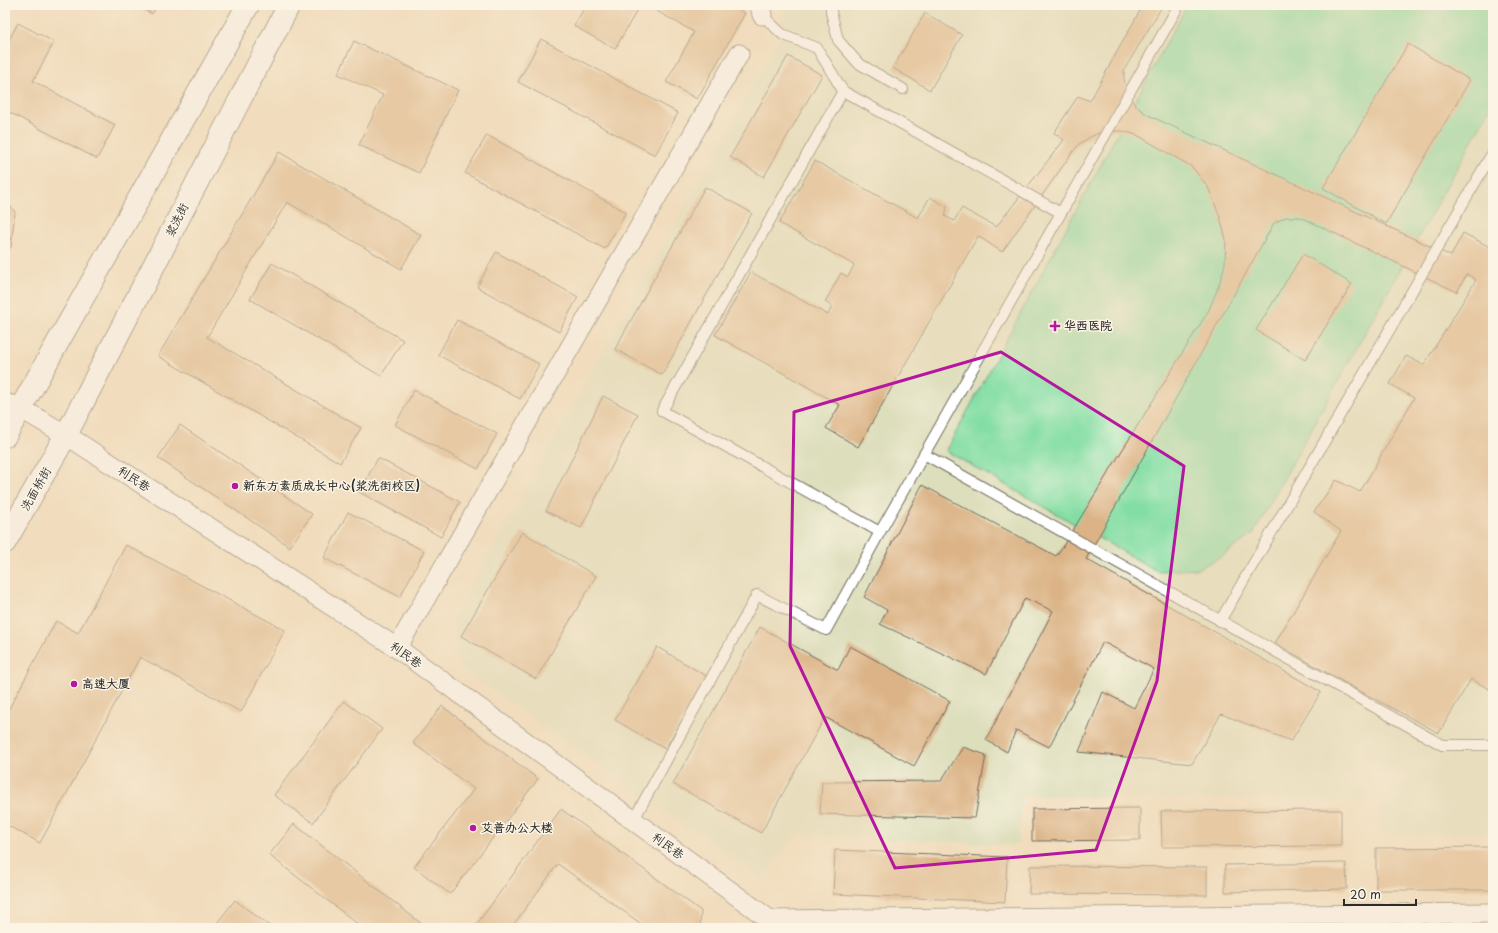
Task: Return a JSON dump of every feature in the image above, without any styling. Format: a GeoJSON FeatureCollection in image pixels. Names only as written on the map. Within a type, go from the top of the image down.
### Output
{"type":"FeatureCollection","features":[{"type":"Feature","properties":{"kind":"main road"},"geometry":{"type":"LineString","coordinates":[[5,436],[13,405],[248,5]]}},
{"type":"Feature","properties":{"kind":"main road","name":"浆洗街"},"geometry":{"type":"LineString","coordinates":[[66,435],[289,5]]}},
{"type":"Feature","properties":{"kind":"main road","name":"洗面桥街"},"geometry":{"type":"LineString","coordinates":[[5,542],[66,435]]}},
{"type":"Feature","properties":{"kind":"street"},"geometry":{"type":"LineString","coordinates":[[398,648],[739,54]]}},
{"type":"Feature","properties":{"kind":"street","name":"利民巷"},"geometry":{"type":"LineString","coordinates":[[13,405],[66,435],[398,648],[633,821],[768,924]]}},
{"type":"Feature","properties":{"kind":"street"},"geometry":{"type":"LineString","coordinates":[[768,924],[1493,913]]}},
{"type":"Feature","properties":{"kind":"lane"},"geometry":{"type":"LineString","coordinates":[[831,5],[831,12],[838,40],[858,63],[903,89]]}},
{"type":"Feature","properties":{"kind":"lane"},"geometry":{"type":"LineString","coordinates":[[633,821],[757,595],[826,630],[924,454],[1179,5]]}},
{"type":"Feature","properties":{"kind":"lane"},"geometry":{"type":"LineString","coordinates":[[761,10],[782,34],[817,48],[843,91],[1061,212]]}},
{"type":"Feature","properties":{"kind":"lane"},"geometry":{"type":"LineString","coordinates":[[843,91],[662,411],[880,532]]}},
{"type":"Feature","properties":{"kind":"lane"},"geometry":{"type":"LineString","coordinates":[[1220,621],[1493,152]]}},
{"type":"Feature","properties":{"kind":"lane"},"geometry":{"type":"LineString","coordinates":[[924,454],[1442,745],[1493,745]]}},
{"type":"Feature","properties":{"kind":"highlighted area"},"geometry":{"type":"Polygon","coordinates":[[[1001,352],[1184,466],[1157,681],[1096,850],[895,868],[790,646],[794,412],[1001,352]]]}},
{"type":"Feature","properties":{"kind":"shaded area","name":"华西医院"},"geometry":{"type":"Polygon","coordinates":[[[781,5],[1493,5],[1493,834],[1380,835],[1379,801],[1022,796],[1018,845],[795,835],[762,879],[459,667],[453,618],[782,34],[781,5]]]}},
{"type":"Feature","properties":{"kind":"green space"},"geometry":{"type":"Polygon","coordinates":[[[1187,5],[1493,5],[1493,103],[1253,534],[1219,558],[1197,569],[1157,571],[946,451],[1187,5]]]}},
{"type":"Feature","properties":{"kind":"building"},"geometry":{"type":"Polygon","coordinates":[[[135,5],[158,5],[152,14],[135,5]]]}},
{"type":"Feature","properties":{"kind":"building"},"geometry":{"type":"Polygon","coordinates":[[[586,5],[640,5],[615,49],[574,26],[586,5]]]}},
{"type":"Feature","properties":{"kind":"building"},"geometry":{"type":"Polygon","coordinates":[[[646,5],[730,5],[745,13],[697,99],[666,82],[694,32],[646,5]]]}},
{"type":"Feature","properties":{"kind":"building"},"geometry":{"type":"Polygon","coordinates":[[[1143,5],[1163,5],[1124,70],[1124,80],[1130,97],[1136,106],[1146,114],[1451,256],[1463,233],[1490,247],[1493,242],[1493,691],[1471,679],[1439,733],[1356,689],[1275,643],[1341,531],[1314,512],[1336,480],[1360,492],[1414,398],[1390,384],[1406,356],[1424,365],[1476,280],[1467,274],[1457,292],[1307,220],[1299,217],[1286,217],[1274,223],[1086,559],[1321,692],[1291,741],[1221,714],[1192,764],[1079,752],[1103,692],[1134,708],[1154,669],[1103,642],[1049,747],[1016,730],[1007,752],[986,740],[1053,611],[1025,598],[986,674],[880,624],[887,610],[864,597],[922,485],[1056,556],[1209,310],[1219,285],[1225,264],[1226,240],[1220,217],[1208,187],[1192,167],[1137,135],[1122,131],[1103,131],[1079,144],[1002,252],[978,236],[858,447],[826,428],[840,405],[715,335],[751,272],[828,315],[832,306],[825,302],[841,273],[848,277],[854,265],[779,223],[815,161],[918,218],[930,197],[947,207],[945,216],[954,221],[962,208],[996,227],[1064,140],[1054,133],[1078,96],[1090,101],[1143,5]]]}},
{"type":"Feature","properties":{"kind":"building"},"geometry":{"type":"Polygon","coordinates":[[[925,13],[962,35],[930,90],[893,68],[925,13]]]}},
{"type":"Feature","properties":{"kind":"building"},"geometry":{"type":"Polygon","coordinates":[[[18,23],[54,42],[33,81],[115,125],[97,159],[5,110],[5,47],[18,23]]]}},
{"type":"Feature","properties":{"kind":"building"},"geometry":{"type":"Polygon","coordinates":[[[541,39],[678,113],[655,155],[518,82],[541,39]]]}},
{"type":"Feature","properties":{"kind":"building"},"geometry":{"type":"Polygon","coordinates":[[[354,41],[458,90],[419,173],[359,145],[383,95],[338,74],[354,41]]]}},
{"type":"Feature","properties":{"kind":"building"},"geometry":{"type":"Polygon","coordinates":[[[1408,44],[1470,80],[1386,224],[1323,188],[1408,44]]]}},
{"type":"Feature","properties":{"kind":"building"},"geometry":{"type":"Polygon","coordinates":[[[788,56],[822,75],[764,177],[730,157],[788,56]]]}},
{"type":"Feature","properties":{"kind":"building"},"geometry":{"type":"Polygon","coordinates":[[[487,135],[626,212],[605,249],[465,173],[487,135]]]}},
{"type":"Feature","properties":{"kind":"building"},"geometry":{"type":"Polygon","coordinates":[[[279,152],[421,235],[401,269],[287,202],[207,337],[361,428],[340,463],[158,356],[279,152]]]}},
{"type":"Feature","properties":{"kind":"building"},"geometry":{"type":"Polygon","coordinates":[[[705,187],[752,213],[662,375],[615,349],[705,187]]]}},
{"type":"Feature","properties":{"kind":"building"},"geometry":{"type":"Polygon","coordinates":[[[5,200],[15,212],[11,247],[5,254],[5,200]]]}},
{"type":"Feature","properties":{"kind":"building"},"geometry":{"type":"Polygon","coordinates":[[[496,252],[578,297],[559,332],[477,287],[496,252]]]}},
{"type":"Feature","properties":{"kind":"building"},"geometry":{"type":"Polygon","coordinates":[[[1303,254],[1352,284],[1305,360],[1256,330],[1303,254]]]}},
{"type":"Feature","properties":{"kind":"building"},"geometry":{"type":"Polygon","coordinates":[[[272,263],[403,340],[381,376],[250,299],[272,263]]]}},
{"type":"Feature","properties":{"kind":"building"},"geometry":{"type":"Polygon","coordinates":[[[457,320],[539,364],[520,399],[438,355],[457,320]]]}},
{"type":"Feature","properties":{"kind":"building"},"geometry":{"type":"Polygon","coordinates":[[[414,390],[497,434],[478,469],[395,425],[414,390]]]}},
{"type":"Feature","properties":{"kind":"building"},"geometry":{"type":"Polygon","coordinates":[[[603,396],[638,414],[581,528],[546,511],[603,396]]]}},
{"type":"Feature","properties":{"kind":"building","name":"新东方素质成长中心(浆洗街校区)"},"geometry":{"type":"Polygon","coordinates":[[[180,425],[312,514],[290,547],[158,458],[180,425]]]}},
{"type":"Feature","properties":{"kind":"building"},"geometry":{"type":"Polygon","coordinates":[[[378,458],[460,502],[441,537],[359,492],[378,458]]]}},
{"type":"Feature","properties":{"kind":"building"},"geometry":{"type":"Polygon","coordinates":[[[348,512],[424,551],[400,597],[324,558],[348,512]]]}},
{"type":"Feature","properties":{"kind":"building"},"geometry":{"type":"Polygon","coordinates":[[[522,532],[596,576],[536,679],[461,636],[522,532]]]}},
{"type":"Feature","properties":{"kind":"building","name":"高速大厦"},"geometry":{"type":"Polygon","coordinates":[[[126,545],[285,630],[241,712],[140,657],[40,843],[5,824],[5,716],[56,621],[78,633],[126,545]]]}},
{"type":"Feature","properties":{"kind":"building"},"geometry":{"type":"Polygon","coordinates":[[[760,627],[838,670],[850,646],[950,701],[914,766],[825,717],[761,833],[673,784],[760,627]]]}},
{"type":"Feature","properties":{"kind":"building"},"geometry":{"type":"Polygon","coordinates":[[[657,647],[708,677],[665,749],[615,720],[657,647]]]}},
{"type":"Feature","properties":{"kind":"building"},"geometry":{"type":"Polygon","coordinates":[[[344,701],[382,729],[313,823],[274,795],[344,701]]]}},
{"type":"Feature","properties":{"kind":"building","name":"艾普办公大楼"},"geometry":{"type":"Polygon","coordinates":[[[442,706],[538,779],[450,894],[414,867],[474,789],[413,743],[442,706]]]}},
{"type":"Feature","properties":{"kind":"building"},"geometry":{"type":"Polygon","coordinates":[[[963,747],[986,755],[975,818],[820,814],[822,782],[941,781],[963,747]]]}},
{"type":"Feature","properties":{"kind":"building"},"geometry":{"type":"Polygon","coordinates":[[[1140,808],[1140,840],[1032,841],[1032,809],[1140,808]]]}},
{"type":"Feature","properties":{"kind":"building"},"geometry":{"type":"Polygon","coordinates":[[[561,809],[701,911],[700,928],[647,928],[558,864],[511,928],[474,928],[561,809]]]}},
{"type":"Feature","properties":{"kind":"building"},"geometry":{"type":"Polygon","coordinates":[[[1341,810],[1341,846],[1162,847],[1161,811],[1341,810]]]}},
{"type":"Feature","properties":{"kind":"building"},"geometry":{"type":"Polygon","coordinates":[[[294,824],[422,924],[419,928],[363,928],[269,855],[294,824]]]}},
{"type":"Feature","properties":{"kind":"building"},"geometry":{"type":"Polygon","coordinates":[[[1493,847],[1493,890],[1376,890],[1376,848],[1493,847]]]}},
{"type":"Feature","properties":{"kind":"building"},"geometry":{"type":"Polygon","coordinates":[[[835,850],[1007,857],[1005,902],[833,894],[835,850]]]}},
{"type":"Feature","properties":{"kind":"building"},"geometry":{"type":"Polygon","coordinates":[[[1346,863],[1347,889],[1225,892],[1225,865],[1346,863]]]}},
{"type":"Feature","properties":{"kind":"building"},"geometry":{"type":"Polygon","coordinates":[[[1030,866],[1207,867],[1207,895],[1029,894],[1030,866]]]}},
{"type":"Feature","properties":{"kind":"building"},"geometry":{"type":"Polygon","coordinates":[[[235,900],[272,928],[213,928],[235,900]]]}},
{"type":"Feature","properties":{"kind":"building"},"geometry":{"type":"Polygon","coordinates":[[[1319,926],[1374,927],[1374,928],[1319,928],[1319,926]]]}},
{"type":"Feature","properties":{"kind":"place","name":"华西医院"},"geometry":{"type":"Point","coordinates":[1055,326]}},
{"type":"Feature","properties":{"kind":"place","name":"新东方素质成长中心(浆洗街校区)"},"geometry":{"type":"Point","coordinates":[235,486]}},
{"type":"Feature","properties":{"kind":"place","name":"高速大厦"},"geometry":{"type":"Point","coordinates":[74,684]}},
{"type":"Feature","properties":{"kind":"place","name":"艾普办公大楼"},"geometry":{"type":"Point","coordinates":[473,828]}}]}
